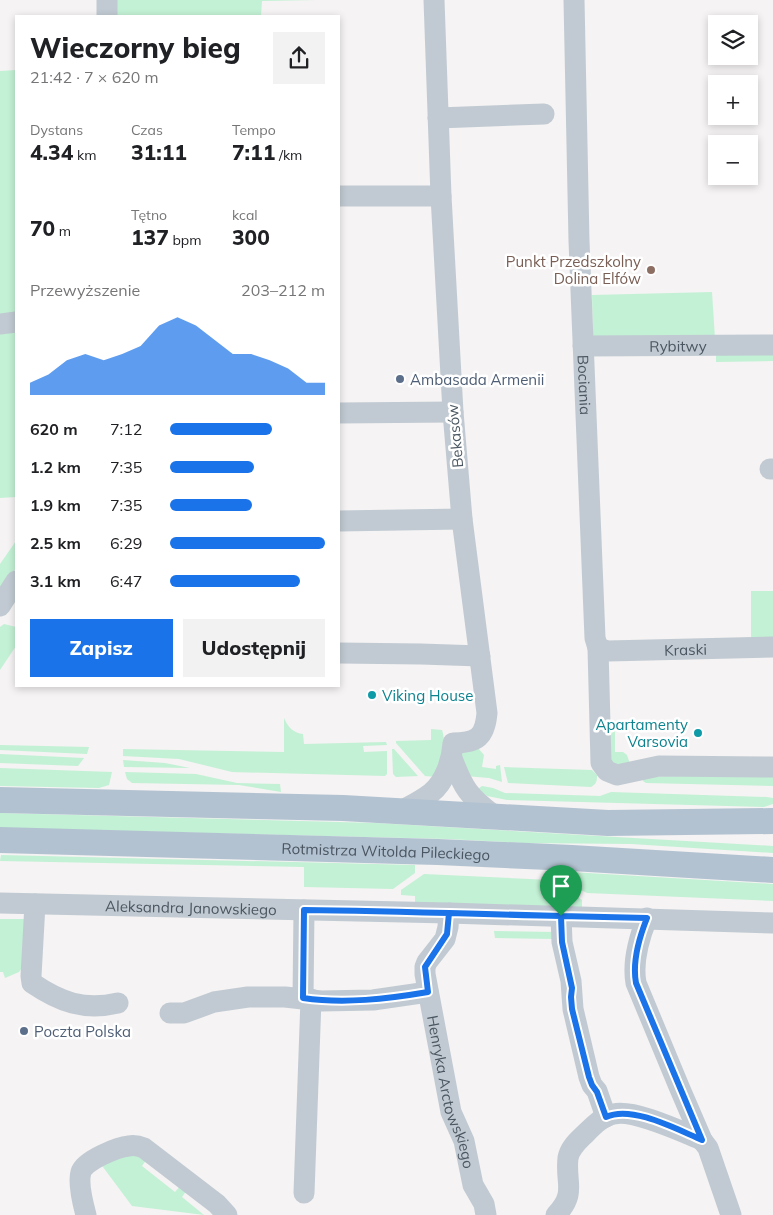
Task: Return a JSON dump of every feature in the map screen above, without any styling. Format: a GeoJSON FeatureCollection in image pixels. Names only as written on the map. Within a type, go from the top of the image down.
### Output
{"type":"FeatureCollection","features":[{"type":"Feature","properties":{"kind":"main road"},"geometry":{"type":"LineString","coordinates":[[0,800],[404,810],[608,823],[772,823]]}},
{"type":"Feature","properties":{"kind":"main road","name":"Rotmistrza Witolda Pileckiego"},"geometry":{"type":"LineString","coordinates":[[0,840],[438,852],[773,870]]}},
{"type":"Feature","properties":{"kind":"street"},"geometry":{"type":"LineString","coordinates":[[107,0],[107,15]]}},
{"type":"Feature","properties":{"kind":"street","name":"Bekasów"},"geometry":{"type":"LineString","coordinates":[[404,810],[437,787],[452,758],[453,743],[476,739],[484,732],[487,708],[462,519],[452,412],[441,196],[434,0]]}},
{"type":"Feature","properties":{"kind":"street","name":"Bociania"},"geometry":{"type":"LineString","coordinates":[[574,0],[583,346],[595,638],[598,648],[600,757],[603,767],[612,774],[617,775],[659,766],[773,767]]}},
{"type":"Feature","properties":{"kind":"street"},"geometry":{"type":"LineString","coordinates":[[438,118],[544,114]]}},
{"type":"Feature","properties":{"kind":"street"},"geometry":{"type":"LineString","coordinates":[[340,196],[441,196]]}},
{"type":"Feature","properties":{"kind":"street"},"geometry":{"type":"LineString","coordinates":[[0,324],[15,322]]}},
{"type":"Feature","properties":{"kind":"street","name":"Rybitwy"},"geometry":{"type":"LineString","coordinates":[[583,346],[773,345]]}},
{"type":"Feature","properties":{"kind":"street"},"geometry":{"type":"LineString","coordinates":[[340,413],[452,412]]}},
{"type":"Feature","properties":{"kind":"street"},"geometry":{"type":"LineString","coordinates":[[340,521],[462,519]]}},
{"type":"Feature","properties":{"kind":"street"},"geometry":{"type":"LineString","coordinates":[[15,583],[0,607],[15,614]]}},
{"type":"Feature","properties":{"kind":"street","name":"Kraski"},"geometry":{"type":"LineString","coordinates":[[598,648],[608,651],[773,647]]}},
{"type":"Feature","properties":{"kind":"street"},"geometry":{"type":"LineString","coordinates":[[340,653],[480,656]]}},
{"type":"Feature","properties":{"kind":"street"},"geometry":{"type":"LineString","coordinates":[[452,758],[460,781],[468,794],[495,816]]}},
{"type":"Feature","properties":{"kind":"street","name":"Aleksandra Janowskiego"},"geometry":{"type":"LineString","coordinates":[[0,903],[647,918],[773,923]]}},
{"type":"Feature","properties":{"kind":"street"},"geometry":{"type":"LineString","coordinates":[[35,904],[32,983],[52,996],[70,1003],[87,1006],[118,1003]]}},
{"type":"Feature","properties":{"kind":"street"},"geometry":{"type":"LineString","coordinates":[[304,910],[307,999],[304,1193]]}},
{"type":"Feature","properties":{"kind":"street","name":"Henryka Arctowskiego"},"geometry":{"type":"LineString","coordinates":[[449,913],[447,934],[425,967],[428,992],[450,1112],[464,1141],[473,1186],[484,1204],[486,1215]]}},
{"type":"Feature","properties":{"kind":"street"},"geometry":{"type":"LineString","coordinates":[[561,916],[562,942],[572,988],[572,1009],[589,1077],[606,1117]]}},
{"type":"Feature","properties":{"kind":"street"},"geometry":{"type":"LineString","coordinates":[[647,918],[638,948],[635,974],[638,988],[702,1140],[708,1148],[731,1215]]}},
{"type":"Feature","properties":{"kind":"street"},"geometry":{"type":"LineString","coordinates":[[170,1013],[184,1012],[214,1002],[248,997],[382,999],[428,992]]}},
{"type":"Feature","properties":{"kind":"street"},"geometry":{"type":"LineString","coordinates":[[659,1123],[680,1089]]}},
{"type":"Feature","properties":{"kind":"street"},"geometry":{"type":"LineString","coordinates":[[556,1215],[567,1200],[569,1190],[568,1158],[571,1150],[589,1130],[606,1117],[613,1114],[631,1114],[702,1140]]}},
{"type":"Feature","properties":{"kind":"street"},"geometry":{"type":"LineString","coordinates":[[86,1215],[81,1173],[83,1169],[89,1163],[107,1153],[134,1145],[144,1148],[217,1204],[227,1215]]}},
{"type":"Feature","properties":{"kind":"green space"},"geometry":{"type":"Polygon","coordinates":[[[112,0],[315,0],[262,1],[261,15],[112,15],[112,0]]]}},
{"type":"Feature","properties":{"kind":"green space"},"geometry":{"type":"Polygon","coordinates":[[[15,70],[15,317],[0,319],[0,71],[15,70]]]}},
{"type":"Feature","properties":{"kind":"green space"},"geometry":{"type":"Polygon","coordinates":[[[712,292],[715,339],[593,340],[592,295],[712,292]]]}},
{"type":"Feature","properties":{"kind":"green space"},"geometry":{"type":"Polygon","coordinates":[[[15,325],[15,497],[0,498],[0,328],[15,325]]]}},
{"type":"Feature","properties":{"kind":"green space"},"geometry":{"type":"Polygon","coordinates":[[[773,350],[773,361],[716,362],[716,351],[773,350]]]}},
{"type":"Feature","properties":{"kind":"green space"},"geometry":{"type":"Polygon","coordinates":[[[15,542],[15,569],[0,591],[0,564],[15,542]]]}},
{"type":"Feature","properties":{"kind":"green space"},"geometry":{"type":"Polygon","coordinates":[[[751,591],[773,591],[773,643],[751,643],[751,591]]]}},
{"type":"Feature","properties":{"kind":"green space"},"geometry":{"type":"Polygon","coordinates":[[[4,624],[15,627],[15,648],[0,670],[0,627],[4,624]]]}},
{"type":"Feature","properties":{"kind":"green space"},"geometry":{"type":"Polygon","coordinates":[[[284,718],[291,729],[303,734],[304,744],[386,742],[387,745],[363,746],[364,752],[387,751],[387,774],[385,776],[232,772],[179,759],[123,756],[123,749],[284,752],[284,718]]]}},
{"type":"Feature","properties":{"kind":"green space"},"geometry":{"type":"Polygon","coordinates":[[[605,720],[615,722],[615,752],[623,752],[627,755],[630,764],[619,766],[608,760],[605,720]]]}},
{"type":"Feature","properties":{"kind":"green space"},"geometry":{"type":"Polygon","coordinates":[[[431,729],[442,730],[444,741],[437,777],[425,776],[396,743],[396,741],[431,740],[431,729]]]}},
{"type":"Feature","properties":{"kind":"green space"},"geometry":{"type":"Polygon","coordinates":[[[0,745],[89,747],[87,754],[0,750],[0,745]]]}},
{"type":"Feature","properties":{"kind":"green space"},"geometry":{"type":"Polygon","coordinates":[[[478,748],[484,755],[482,767],[496,769],[496,766],[500,765],[502,782],[489,778],[465,776],[461,753],[478,748]]]}},
{"type":"Feature","properties":{"kind":"green space"},"geometry":{"type":"Polygon","coordinates":[[[392,749],[418,776],[396,777],[393,774],[392,749]]]}},
{"type":"Feature","properties":{"kind":"green space"},"geometry":{"type":"Polygon","coordinates":[[[0,754],[84,758],[78,766],[0,763],[0,754]]]}},
{"type":"Feature","properties":{"kind":"green space"},"geometry":{"type":"Polygon","coordinates":[[[123,760],[165,763],[190,768],[124,767],[123,760]]]}},
{"type":"Feature","properties":{"kind":"green space"},"geometry":{"type":"Polygon","coordinates":[[[504,767],[592,770],[597,775],[597,779],[596,783],[591,787],[508,783],[504,767]]]}},
{"type":"Feature","properties":{"kind":"green space"},"geometry":{"type":"Polygon","coordinates":[[[0,768],[112,772],[109,785],[99,788],[0,786],[0,768]]]}},
{"type":"Feature","properties":{"kind":"green space"},"geometry":{"type":"Polygon","coordinates":[[[125,772],[196,774],[237,783],[280,784],[281,792],[239,785],[132,783],[127,779],[125,772]]]}},
{"type":"Feature","properties":{"kind":"green space"},"geometry":{"type":"Polygon","coordinates":[[[773,774],[773,786],[646,783],[642,777],[773,774]]]}},
{"type":"Feature","properties":{"kind":"green space"},"geometry":{"type":"Polygon","coordinates":[[[482,786],[505,793],[600,796],[611,792],[767,797],[773,798],[773,804],[764,807],[507,800],[487,796],[478,789],[482,786]]]}},
{"type":"Feature","properties":{"kind":"green space"},"geometry":{"type":"Polygon","coordinates":[[[0,813],[376,823],[773,846],[773,853],[631,844],[523,843],[447,839],[0,828],[0,813]]]}},
{"type":"Feature","properties":{"kind":"green space"},"geometry":{"type":"Polygon","coordinates":[[[1,855],[415,865],[415,873],[393,889],[304,887],[304,867],[0,861],[1,855]]]}},
{"type":"Feature","properties":{"kind":"green space"},"geometry":{"type":"Polygon","coordinates":[[[554,871],[773,884],[773,901],[587,893],[553,876],[554,871]]]}},
{"type":"Feature","properties":{"kind":"green space"},"geometry":{"type":"Polygon","coordinates":[[[424,874],[550,880],[582,900],[582,909],[415,905],[415,896],[401,895],[401,890],[424,874]]]}},
{"type":"Feature","properties":{"kind":"green space"},"geometry":{"type":"Polygon","coordinates":[[[0,919],[31,919],[25,964],[19,972],[5,978],[3,972],[0,972],[0,919]]]}},
{"type":"Feature","properties":{"kind":"green space"},"geometry":{"type":"Polygon","coordinates":[[[494,931],[554,932],[555,939],[495,938],[494,931]]]}},
{"type":"Feature","properties":{"kind":"green space"},"geometry":{"type":"Polygon","coordinates":[[[130,1151],[147,1159],[142,1166],[175,1192],[181,1185],[187,1190],[182,1197],[204,1215],[132,1206],[100,1163],[130,1151]]]}},
{"type":"Feature","properties":{"kind":"place","name":"Punkt Przedszkolny Dolina Elfów"},"geometry":{"type":"Point","coordinates":[651,270]}},
{"type":"Feature","properties":{"kind":"place","name":"Ambasada Armenii"},"geometry":{"type":"Point","coordinates":[400,379]}},
{"type":"Feature","properties":{"kind":"place","name":"Viking House"},"geometry":{"type":"Point","coordinates":[372,695]}},
{"type":"Feature","properties":{"kind":"place","name":"Apartamenty Varsovia"},"geometry":{"type":"Point","coordinates":[698,733]}},
{"type":"Feature","properties":{"kind":"place","name":"Poczta Polska"},"geometry":{"type":"Point","coordinates":[24,1031]}},
{"type":"Feature","properties":{"kind":"route"},"geometry":{"type":"LineString","coordinates":[[561,916],[449,913],[445,939],[425,967],[428,992],[382,999],[321,1001],[303,998],[304,910],[449,913],[483,914],[561,916],[562,942],[572,988],[572,1009],[589,1077],[606,1117],[621,1113],[631,1114],[702,1140],[636,983],[636,957],[641,932],[647,918],[561,916]]}}]}
